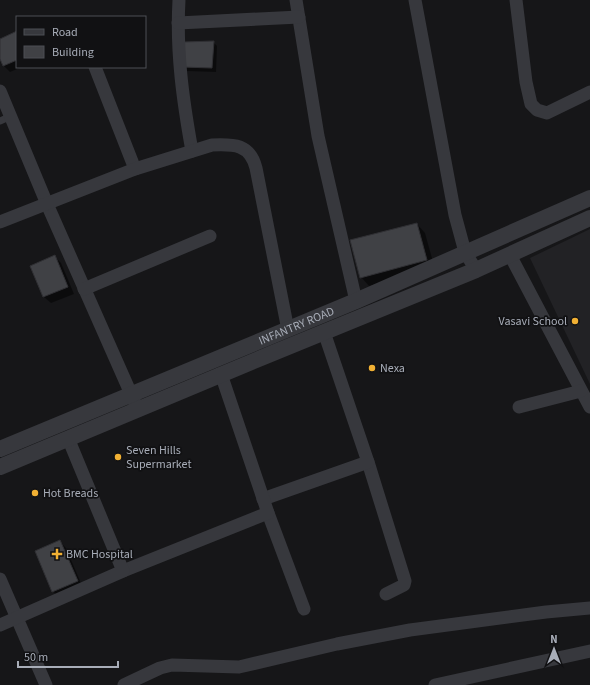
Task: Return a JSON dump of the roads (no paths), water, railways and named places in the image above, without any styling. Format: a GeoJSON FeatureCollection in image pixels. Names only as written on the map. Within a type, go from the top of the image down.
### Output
{"type":"FeatureCollection","features":[{"type":"Feature","properties":{"kind":"street"},"geometry":{"type":"LineString","coordinates":[[179,0],[178,23],[182,98],[192,151]]}},
{"type":"Feature","properties":{"kind":"street"},"geometry":{"type":"LineString","coordinates":[[296,0],[318,136],[356,301]]}},
{"type":"Feature","properties":{"kind":"street"},"geometry":{"type":"LineString","coordinates":[[415,0],[440,142],[465,252],[476,270]]}},
{"type":"Feature","properties":{"kind":"street"},"geometry":{"type":"LineString","coordinates":[[516,0],[526,82],[531,104],[536,110],[547,113],[590,92]]}},
{"type":"Feature","properties":{"kind":"street"},"geometry":{"type":"LineString","coordinates":[[178,23],[299,17]]}},
{"type":"Feature","properties":{"kind":"street"},"geometry":{"type":"LineString","coordinates":[[95,68],[135,169]]}},
{"type":"Feature","properties":{"kind":"street"},"geometry":{"type":"LineString","coordinates":[[0,91],[6,119],[47,204],[137,409]]}},
{"type":"Feature","properties":{"kind":"street"},"geometry":{"type":"LineString","coordinates":[[0,222],[135,169],[212,145],[224,144],[246,150],[253,156],[288,330]]}},
{"type":"Feature","properties":{"kind":"street","name":"INFANTRY ROAD"},"geometry":{"type":"LineString","coordinates":[[0,449],[131,393],[288,330],[590,198]]}},
{"type":"Feature","properties":{"kind":"street","name":"INFANTRY ROAD"},"geometry":{"type":"LineString","coordinates":[[0,467],[221,374],[476,270],[590,218]]}},
{"type":"Feature","properties":{"kind":"street"},"geometry":{"type":"LineString","coordinates":[[84,289],[210,236]]}},
{"type":"Feature","properties":{"kind":"street"},"geometry":{"type":"LineString","coordinates":[[510,255],[590,407]]}},
{"type":"Feature","properties":{"kind":"street"},"geometry":{"type":"LineString","coordinates":[[324,332],[368,462],[405,581],[404,585],[386,594]]}},
{"type":"Feature","properties":{"kind":"street"},"geometry":{"type":"LineString","coordinates":[[221,374],[263,499],[304,609]]}},
{"type":"Feature","properties":{"kind":"street"},"geometry":{"type":"LineString","coordinates":[[519,407],[581,391]]}},
{"type":"Feature","properties":{"kind":"street"},"geometry":{"type":"LineString","coordinates":[[68,438],[123,571]]}},
{"type":"Feature","properties":{"kind":"street"},"geometry":{"type":"LineString","coordinates":[[263,499],[368,462]]}},
{"type":"Feature","properties":{"kind":"street"},"geometry":{"type":"LineString","coordinates":[[0,625],[123,571],[268,513]]}},
{"type":"Feature","properties":{"kind":"street"},"geometry":{"type":"LineString","coordinates":[[0,579],[46,685]]}},
{"type":"Feature","properties":{"kind":"street"},"geometry":{"type":"LineString","coordinates":[[124,685],[160,668],[172,665],[239,667],[337,644],[410,630],[546,612],[590,608]]}},
{"type":"Feature","properties":{"kind":"street"},"geometry":{"type":"LineString","coordinates":[[435,685],[590,652]]}},
{"type":"Feature","properties":{"kind":"place","name":"Vasavi School"},"geometry":{"type":"Point","coordinates":[575,321]}},
{"type":"Feature","properties":{"kind":"place","name":"Nexa"},"geometry":{"type":"Point","coordinates":[372,368]}},
{"type":"Feature","properties":{"kind":"place","name":"Seven Hills Supermarket"},"geometry":{"type":"Point","coordinates":[118,457]}},
{"type":"Feature","properties":{"kind":"place","name":"Hot Breads"},"geometry":{"type":"Point","coordinates":[35,493]}},
{"type":"Feature","properties":{"kind":"place","name":"BMC Hospital"},"geometry":{"type":"Point","coordinates":[57,554]}}]}
